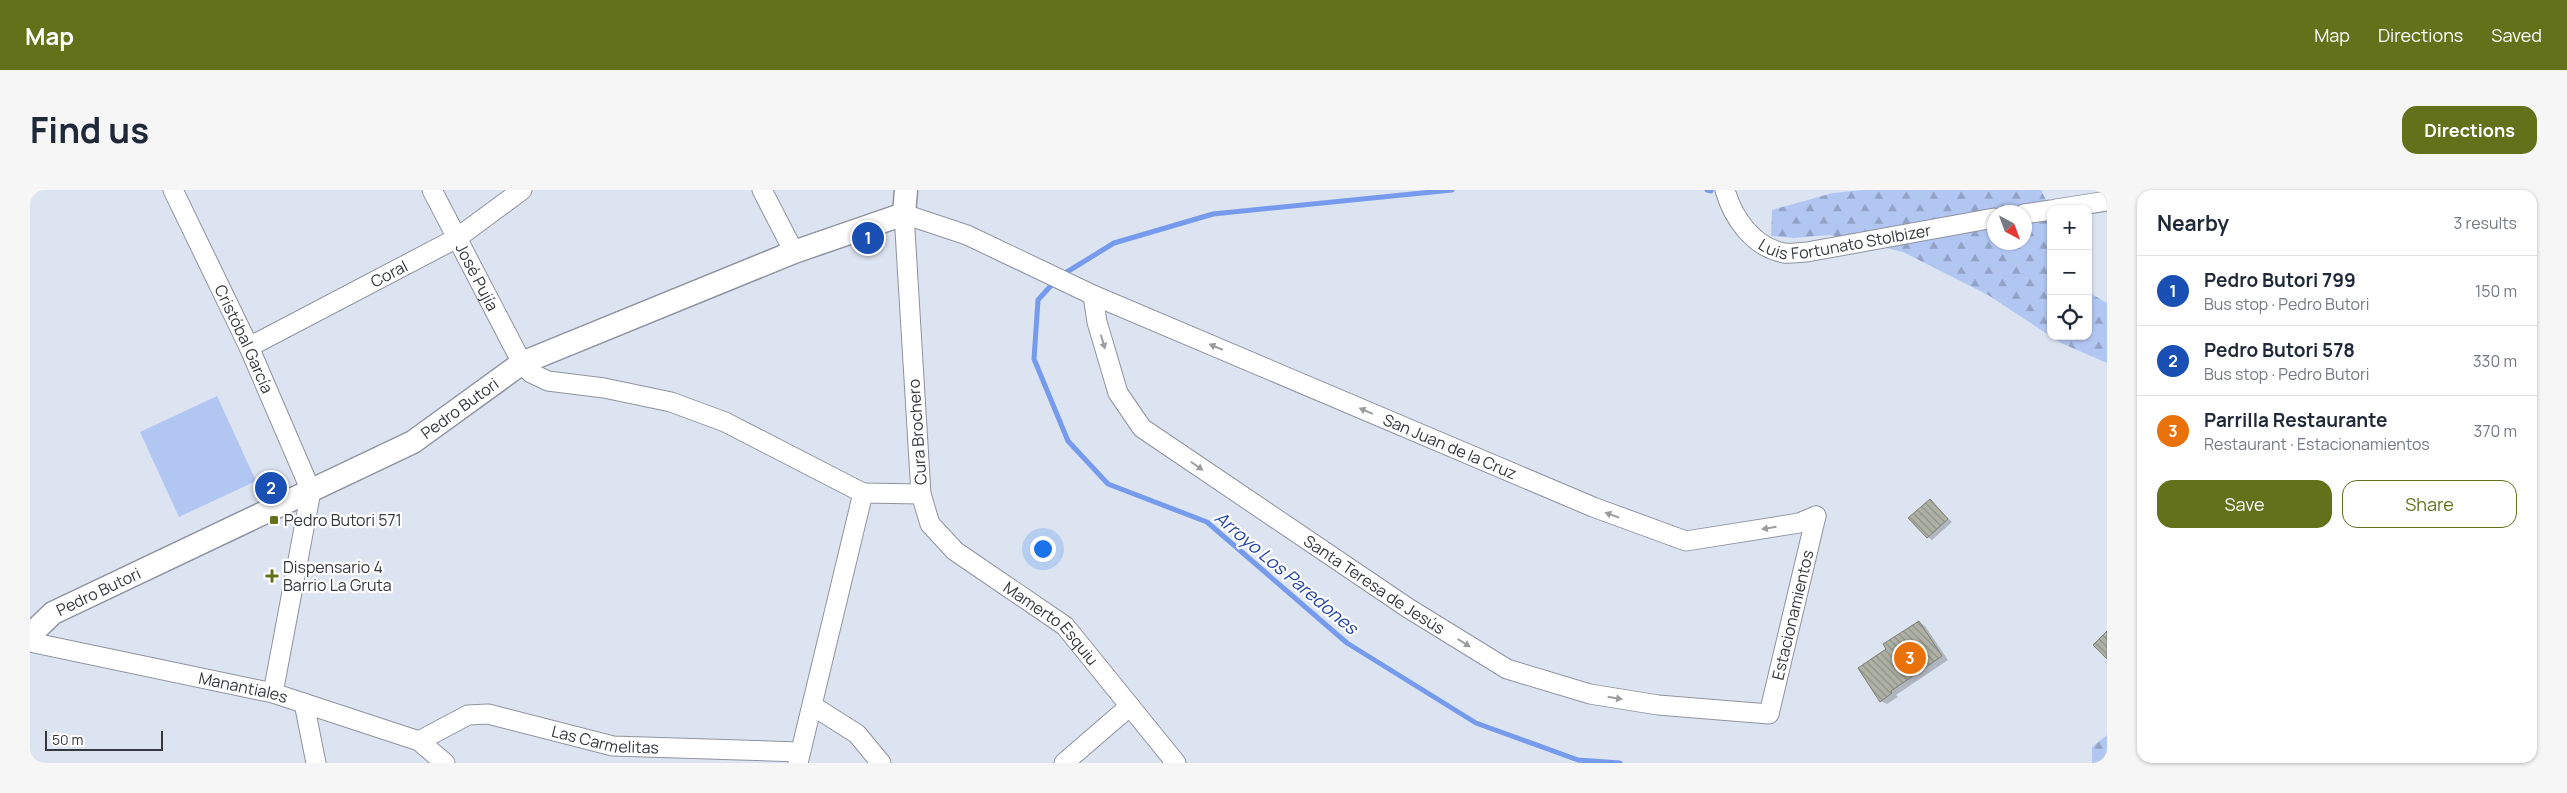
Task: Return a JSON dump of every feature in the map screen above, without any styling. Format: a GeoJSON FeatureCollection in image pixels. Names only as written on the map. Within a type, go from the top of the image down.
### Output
{"type":"FeatureCollection","features":[{"type":"Feature","properties":{"kind":"street","name":"Cristóbal García"},"geometry":{"type":"LineString","coordinates":[[174,190],[249,347],[311,491]]}},
{"type":"Feature","properties":{"kind":"street","name":"José Pujía"},"geometry":{"type":"LineString","coordinates":[[432,190],[522,363]]}},
{"type":"Feature","properties":{"kind":"street","name":"Coral"},"geometry":{"type":"LineString","coordinates":[[249,347],[457,238],[522,190]]}},
{"type":"Feature","properties":{"kind":"street"},"geometry":{"type":"LineString","coordinates":[[762,190],[794,252]]}},
{"type":"Feature","properties":{"kind":"street"},"geometry":{"type":"LineString","coordinates":[[904,214],[906,190]]}},
{"type":"Feature","properties":{"kind":"street","name":"Luis Fortunato Stolbizer"},"geometry":{"type":"LineString","coordinates":[[1724,190],[1729,204],[1749,234],[1764,245],[1784,253],[1807,252],[1987,219]]}},
{"type":"Feature","properties":{"kind":"street"},"geometry":{"type":"LineString","coordinates":[[2082,205],[2107,201]]}},
{"type":"Feature","properties":{"kind":"street"},"geometry":{"type":"LineString","coordinates":[[2032,213],[2047,211]]}},
{"type":"Feature","properties":{"kind":"street","name":"Pedro Butori"},"geometry":{"type":"LineString","coordinates":[[30,635],[53,613],[413,442],[522,363],[794,252],[904,214]]}},
{"type":"Feature","properties":{"kind":"street","name":"San Juan de la Cruz"},"geometry":{"type":"LineString","coordinates":[[904,214],[966,235],[1093,294],[1592,508],[1686,541],[1799,523],[1816,516]]}},
{"type":"Feature","properties":{"kind":"street","name":"Cura Brochero"},"geometry":{"type":"LineString","coordinates":[[863,493],[921,494],[904,214]]}},
{"type":"Feature","properties":{"kind":"street","name":"Santa Teresa de Jesús"},"geometry":{"type":"LineString","coordinates":[[1093,294],[1097,322],[1118,393],[1142,428],[1416,613],[1507,669],[1590,694],[1658,705],[1770,714]]}},
{"type":"Feature","properties":{"kind":"street"},"geometry":{"type":"LineString","coordinates":[[522,363],[531,373],[548,381],[604,388],[671,402],[725,422],[863,493],[813,706],[799,757]]}},
{"type":"Feature","properties":{"kind":"street"},"geometry":{"type":"LineString","coordinates":[[273,693],[311,491]]}},
{"type":"Feature","properties":{"kind":"street","name":"Mamerto Esquiu"},"geometry":{"type":"LineString","coordinates":[[921,494],[930,524],[955,551],[1065,626],[1176,763]]}},
{"type":"Feature","properties":{"kind":"street","name":"Estacionamientos"},"geometry":{"type":"LineString","coordinates":[[1770,714],[1816,516]]}},
{"type":"Feature","properties":{"kind":"street","name":"Manantiales"},"geometry":{"type":"LineString","coordinates":[[30,642],[273,693],[419,741],[445,763]]}},
{"type":"Feature","properties":{"kind":"street"},"geometry":{"type":"LineString","coordinates":[[304,703],[316,763]]}},
{"type":"Feature","properties":{"kind":"street"},"geometry":{"type":"LineString","coordinates":[[813,706],[857,734],[881,763]]}},
{"type":"Feature","properties":{"kind":"street"},"geometry":{"type":"LineString","coordinates":[[1064,763],[1130,706]]}},
{"type":"Feature","properties":{"kind":"street","name":"Las Carmelitas"},"geometry":{"type":"LineString","coordinates":[[419,741],[468,715],[488,714],[613,746],[799,757]]}},
{"type":"Feature","properties":{"kind":"green space"},"geometry":{"type":"Polygon","coordinates":[[[1863,190],[2041,190],[2048,205],[2047,334],[1988,295],[1903,252],[1830,235],[1794,238],[1771,236],[1772,210],[1833,193],[1863,190]]]}},
{"type":"Feature","properties":{"kind":"green space"},"geometry":{"type":"Polygon","coordinates":[[[2092,294],[2107,303],[2107,363],[2056,340],[2092,340],[2092,294]]]}},
{"type":"Feature","properties":{"kind":"green space"},"geometry":{"type":"Polygon","coordinates":[[[217,396],[256,481],[179,517],[140,432],[217,396]]]}},
{"type":"Feature","properties":{"kind":"green space"},"geometry":{"type":"Polygon","coordinates":[[[2107,735],[2107,763],[2092,763],[2092,747],[2107,735]]]}},
{"type":"Feature","properties":{"kind":"building"},"geometry":{"type":"Polygon","coordinates":[[[1930,499],[1948,519],[1927,538],[1908,518],[1930,499]]]}},
{"type":"Feature","properties":{"kind":"building"},"geometry":{"type":"Polygon","coordinates":[[[1919,621],[1942,656],[1891,691],[1892,693],[1880,702],[1858,668],[1886,649],[1883,644],[1919,621]]]}},
{"type":"Feature","properties":{"kind":"building"},"geometry":{"type":"Polygon","coordinates":[[[2107,631],[2107,659],[2093,645],[2107,631]]]}},
{"type":"Feature","properties":{"kind":"waterway","name":"Arroyo Los Paredones"},"geometry":{"type":"LineString","coordinates":[[1062,275],[1114,243],[1213,214],[1452,190]]}},
{"type":"Feature","properties":{"kind":"waterway","name":"Arroyo Los Paredones"},"geometry":{"type":"LineString","coordinates":[[1707,190],[1711,191]]}},
{"type":"Feature","properties":{"kind":"waterway","name":"Arroyo Los Paredones"},"geometry":{"type":"LineString","coordinates":[[1055,281],[1038,300],[1034,359],[1068,441],[1108,484],[1207,522],[1347,643],[1476,723],[1578,760],[1620,763]]}},
{"type":"Feature","properties":{"kind":"place","name":"Pedro Butori 799"},"geometry":{"type":"Point","coordinates":[868,238]}},
{"type":"Feature","properties":{"kind":"place","name":"Pedro Butori 578"},"geometry":{"type":"Point","coordinates":[271,488]}},
{"type":"Feature","properties":{"kind":"place","name":"Pedro Butori 571"},"geometry":{"type":"Point","coordinates":[274,520]}},
{"type":"Feature","properties":{"kind":"place","name":"Dispensario 4 Barrio La Gruta"},"geometry":{"type":"Point","coordinates":[272,576]}},
{"type":"Feature","properties":{"kind":"place","name":"Parrilla Restaurante"},"geometry":{"type":"Point","coordinates":[1910,658]}}]}
